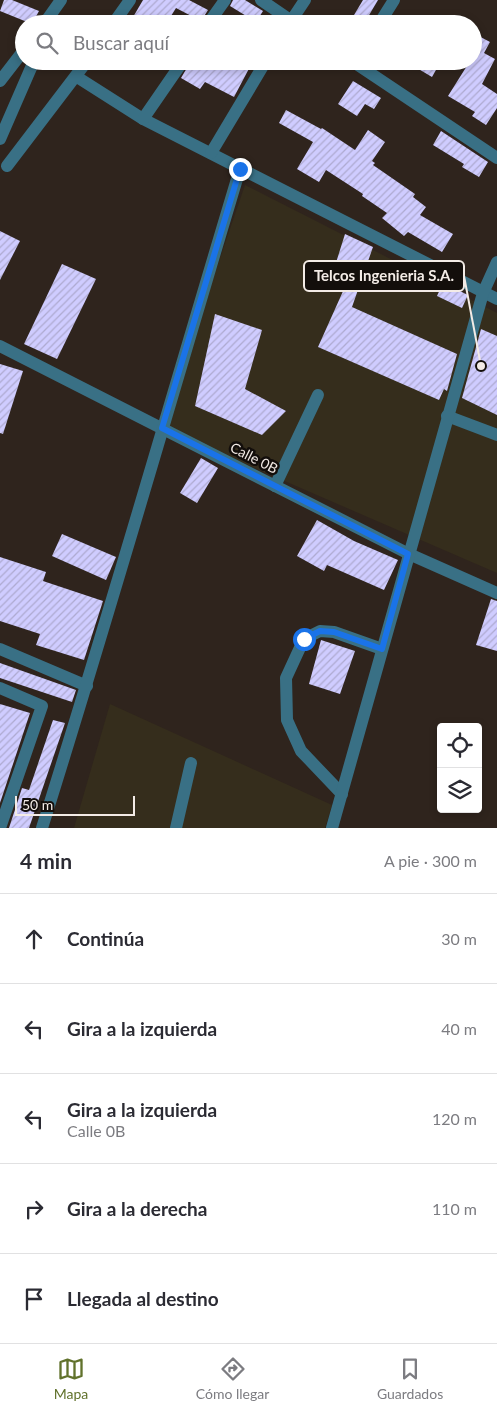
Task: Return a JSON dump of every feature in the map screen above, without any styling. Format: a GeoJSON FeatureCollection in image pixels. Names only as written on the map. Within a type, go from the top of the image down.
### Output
{"type":"FeatureCollection","features":[{"type":"Feature","properties":{"kind":"street"},"geometry":{"type":"LineString","coordinates":[[120,15],[130,0]]}},
{"type":"Feature","properties":{"kind":"street"},"geometry":{"type":"LineString","coordinates":[[214,15],[225,0]]}},
{"type":"Feature","properties":{"kind":"street"},"geometry":{"type":"LineString","coordinates":[[261,0],[281,15]]}},
{"type":"Feature","properties":{"kind":"street"},"geometry":{"type":"LineString","coordinates":[[297,15],[305,0]]}},
{"type":"Feature","properties":{"kind":"street"},"geometry":{"type":"LineString","coordinates":[[385,15],[394,0]]}},
{"type":"Feature","properties":{"kind":"street"},"geometry":{"type":"LineString","coordinates":[[51,15],[60,2]]}},
{"type":"Feature","properties":{"kind":"street"},"geometry":{"type":"LineString","coordinates":[[54,15],[60,2]]}},
{"type":"Feature","properties":{"kind":"street"},"geometry":{"type":"LineString","coordinates":[[0,81],[15,62]]}},
{"type":"Feature","properties":{"kind":"street"},"geometry":{"type":"LineString","coordinates":[[0,139],[30,70]]}},
{"type":"Feature","properties":{"kind":"street"},"geometry":{"type":"LineString","coordinates":[[7,166],[82,70]]}},
{"type":"Feature","properties":{"kind":"street"},"geometry":{"type":"LineString","coordinates":[[144,119],[177,70]]}},
{"type":"Feature","properties":{"kind":"street"},"geometry":{"type":"LineString","coordinates":[[211,153],[261,70]]}},
{"type":"Feature","properties":{"kind":"street"},"geometry":{"type":"LineString","coordinates":[[366,70],[497,158]]}},
{"type":"Feature","properties":{"kind":"street"},"geometry":{"type":"LineString","coordinates":[[77,77],[144,119],[497,299]]}},
{"type":"Feature","properties":{"kind":"street"},"geometry":{"type":"LineString","coordinates":[[42,828],[87,686],[240,169]]}},
{"type":"Feature","properties":{"kind":"street"},"geometry":{"type":"LineString","coordinates":[[332,828],[447,416],[483,293],[497,262]]}},
{"type":"Feature","properties":{"kind":"street","name":"Calle 0B"},"geometry":{"type":"LineString","coordinates":[[0,346],[408,554],[497,593]]}},
{"type":"Feature","properties":{"kind":"street"},"geometry":{"type":"LineString","coordinates":[[276,486],[318,395]]}},
{"type":"Feature","properties":{"kind":"street"},"geometry":{"type":"LineString","coordinates":[[447,416],[497,435]]}},
{"type":"Feature","properties":{"kind":"street"},"geometry":{"type":"LineString","coordinates":[[342,794],[301,751],[287,720],[286,678],[304,639],[320,631],[334,632],[382,649]]}},
{"type":"Feature","properties":{"kind":"street"},"geometry":{"type":"LineString","coordinates":[[0,650],[87,686]]}},
{"type":"Feature","properties":{"kind":"street"},"geometry":{"type":"LineString","coordinates":[[0,689],[42,706],[0,828]]}},
{"type":"Feature","properties":{"kind":"street"},"geometry":{"type":"LineString","coordinates":[[176,828],[191,763]]}},
{"type":"Feature","properties":{"kind":"shaded area"},"geometry":{"type":"Polygon","coordinates":[[[245,185],[497,313],[497,573],[162,428],[245,185]]]}},
{"type":"Feature","properties":{"kind":"shaded area"},"geometry":{"type":"Polygon","coordinates":[[[110,704],[332,805],[325,828],[74,828],[110,704]]]}},
{"type":"Feature","properties":{"kind":"building"},"geometry":{"type":"Polygon","coordinates":[[[4,0],[12,0],[39,11],[37,15],[15,15],[15,17],[0,11],[4,0]]]}},
{"type":"Feature","properties":{"kind":"building"},"geometry":{"type":"Polygon","coordinates":[[[143,0],[189,0],[208,10],[205,15],[189,15],[176,8],[172,15],[134,15],[143,0]]]}},
{"type":"Feature","properties":{"kind":"building"},"geometry":{"type":"Polygon","coordinates":[[[233,0],[245,0],[263,11],[260,15],[245,15],[230,6],[233,0]]]}},
{"type":"Feature","properties":{"kind":"building"},"geometry":{"type":"Polygon","coordinates":[[[363,0],[378,0],[369,15],[354,15],[363,0]]]}},
{"type":"Feature","properties":{"kind":"building"},"geometry":{"type":"Polygon","coordinates":[[[482,38],[490,42],[484,53],[495,59],[482,84],[497,94],[497,108],[486,125],[472,116],[475,112],[448,96],[464,70],[482,70],[482,38]]]}},
{"type":"Feature","properties":{"kind":"building"},"geometry":{"type":"Polygon","coordinates":[[[186,70],[248,70],[234,97],[205,82],[200,89],[181,78],[186,70]]]}},
{"type":"Feature","properties":{"kind":"building"},"geometry":{"type":"Polygon","coordinates":[[[420,70],[436,70],[432,77],[420,70]]]}},
{"type":"Feature","properties":{"kind":"building"},"geometry":{"type":"Polygon","coordinates":[[[353,81],[381,98],[374,109],[365,104],[357,116],[338,104],[353,81]]]}},
{"type":"Feature","properties":{"kind":"building"},"geometry":{"type":"Polygon","coordinates":[[[286,110],[322,128],[355,150],[368,130],[385,142],[372,161],[375,163],[373,165],[415,194],[413,197],[426,207],[420,215],[453,234],[442,252],[408,232],[404,236],[382,218],[387,213],[362,196],[363,194],[326,170],[319,182],[297,169],[313,142],[279,123],[286,110]]]}},
{"type":"Feature","properties":{"kind":"building"},"geometry":{"type":"Polygon","coordinates":[[[441,131],[488,162],[479,177],[462,167],[464,164],[433,145],[441,131]]]}},
{"type":"Feature","properties":{"kind":"building"},"geometry":{"type":"Polygon","coordinates":[[[0,231],[20,241],[0,280],[0,231]]]}},
{"type":"Feature","properties":{"kind":"building"},"geometry":{"type":"Polygon","coordinates":[[[345,234],[373,247],[352,307],[457,354],[447,391],[444,389],[439,400],[318,347],[344,289],[329,285],[345,234]]]}},
{"type":"Feature","properties":{"kind":"building"},"geometry":{"type":"Polygon","coordinates":[[[62,264],[96,279],[57,359],[24,344],[62,264]]]}},
{"type":"Feature","properties":{"kind":"building"},"geometry":{"type":"Polygon","coordinates":[[[443,283],[468,295],[462,308],[437,296],[443,283]]]}},
{"type":"Feature","properties":{"kind":"building"},"geometry":{"type":"Polygon","coordinates":[[[215,314],[262,330],[245,389],[286,411],[262,435],[195,406],[215,314]]]}},
{"type":"Feature","properties":{"kind":"building"},"geometry":{"type":"Polygon","coordinates":[[[481,329],[497,336],[497,415],[462,398],[481,329]]]}},
{"type":"Feature","properties":{"kind":"building"},"geometry":{"type":"Polygon","coordinates":[[[0,364],[23,371],[3,434],[0,433],[0,364]]]}},
{"type":"Feature","properties":{"kind":"building"},"geometry":{"type":"Polygon","coordinates":[[[201,458],[218,468],[197,503],[180,493],[201,458]]]}},
{"type":"Feature","properties":{"kind":"building"},"geometry":{"type":"Polygon","coordinates":[[[317,520],[354,541],[398,560],[384,590],[327,565],[324,571],[297,556],[317,520]]]}},
{"type":"Feature","properties":{"kind":"building"},"geometry":{"type":"Polygon","coordinates":[[[62,534],[116,557],[106,580],[52,556],[62,534]]]}},
{"type":"Feature","properties":{"kind":"building"},"geometry":{"type":"Polygon","coordinates":[[[0,557],[46,572],[43,581],[103,601],[84,660],[36,645],[40,634],[0,621],[0,557]]]}},
{"type":"Feature","properties":{"kind":"building"},"geometry":{"type":"Polygon","coordinates":[[[491,599],[497,601],[497,651],[476,645],[491,599]]]}},
{"type":"Feature","properties":{"kind":"building"},"geometry":{"type":"Polygon","coordinates":[[[321,640],[355,651],[340,694],[309,684],[321,640]]]}},
{"type":"Feature","properties":{"kind":"building"},"geometry":{"type":"Polygon","coordinates":[[[0,663],[76,690],[72,702],[0,678],[0,663]]]}},
{"type":"Feature","properties":{"kind":"building"},"geometry":{"type":"Polygon","coordinates":[[[0,704],[30,713],[0,803],[0,704]]]}},
{"type":"Feature","properties":{"kind":"building"},"geometry":{"type":"Polygon","coordinates":[[[53,720],[65,723],[29,828],[9,828],[22,788],[29,790],[53,720]]]}},
{"type":"Feature","properties":{"kind":"place","name":"Telcos Ingenieria S.A."},"geometry":{"type":"Point","coordinates":[481,366]}},
{"type":"Feature","properties":{"kind":"route"},"geometry":{"type":"LineString","coordinates":[[240,169],[162,428],[408,554],[382,649],[334,632],[320,631],[304,639]]}}]}
